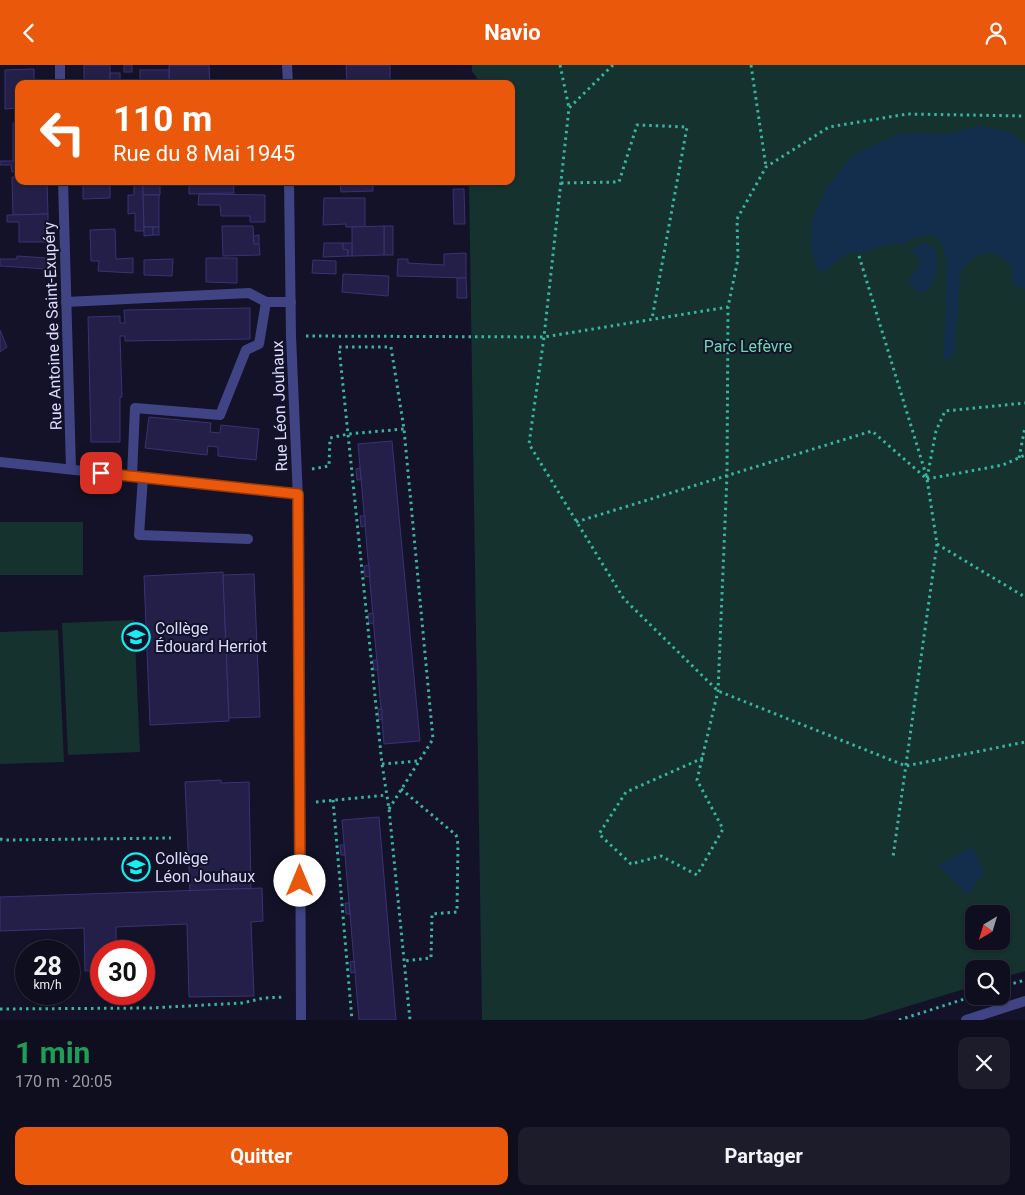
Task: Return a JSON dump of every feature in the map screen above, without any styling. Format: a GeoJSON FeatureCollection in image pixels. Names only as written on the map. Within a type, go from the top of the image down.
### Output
{"type":"FeatureCollection","features":[{"type":"Feature","properties":{"kind":"street"},"geometry":{"type":"LineString","coordinates":[[60,65],[60,80]]}},
{"type":"Feature","properties":{"kind":"street"},"geometry":{"type":"LineString","coordinates":[[287,65],[288,80]]}},
{"type":"Feature","properties":{"kind":"street","name":"Rue Antoine de Saint-Exupéry"},"geometry":{"type":"LineString","coordinates":[[63,185],[71,469]]}},
{"type":"Feature","properties":{"kind":"street","name":"Rue Léon Jouhaux"},"geometry":{"type":"LineString","coordinates":[[289,185],[291,336],[299,531],[301,1020]]}},
{"type":"Feature","properties":{"kind":"street"},"geometry":{"type":"LineString","coordinates":[[66,302],[249,293],[266,302],[291,302]]}},
{"type":"Feature","properties":{"kind":"street"},"geometry":{"type":"LineString","coordinates":[[132,476],[135,408],[220,415],[246,350],[259,344],[266,302]]}},
{"type":"Feature","properties":{"kind":"street"},"geometry":{"type":"LineString","coordinates":[[0,462],[298,494]]}},
{"type":"Feature","properties":{"kind":"street"},"geometry":{"type":"LineString","coordinates":[[143,477],[139,535],[248,539]]}},
{"type":"Feature","properties":{"kind":"street"},"geometry":{"type":"LineString","coordinates":[[966,1020],[1025,1001]]}},
{"type":"Feature","properties":{"kind":"path"},"geometry":{"type":"LineString","coordinates":[[560,65],[569,108],[544,337],[529,444],[624,599],[718,691],[906,766],[1025,742]]}},
{"type":"Feature","properties":{"kind":"path"},"geometry":{"type":"LineString","coordinates":[[569,108],[613,65]]}},
{"type":"Feature","properties":{"kind":"path"},"geometry":{"type":"LineString","coordinates":[[751,65],[766,167]]}},
{"type":"Feature","properties":{"kind":"path"},"geometry":{"type":"LineString","coordinates":[[702,758],[626,792],[599,834],[631,864],[661,856],[697,875],[723,829],[698,780],[718,691],[727,475],[728,307],[738,259],[737,219],[766,167],[829,127],[907,114],[1025,116]]}},
{"type":"Feature","properties":{"kind":"path"},"geometry":{"type":"LineString","coordinates":[[561,183],[620,182],[637,125],[687,127],[652,319]]}},
{"type":"Feature","properties":{"kind":"path"},"geometry":{"type":"LineString","coordinates":[[858,256],[927,479],[937,544],[893,857]]}},
{"type":"Feature","properties":{"kind":"path"},"geometry":{"type":"LineString","coordinates":[[291,336],[544,337],[728,307]]}},
{"type":"Feature","properties":{"kind":"path"},"geometry":{"type":"LineString","coordinates":[[389,809],[433,739],[404,429],[391,347],[339,347],[410,1020]]}},
{"type":"Feature","properties":{"kind":"path"},"geometry":{"type":"LineString","coordinates":[[927,479],[936,431],[945,411],[1025,403]]}},
{"type":"Feature","properties":{"kind":"path"},"geometry":{"type":"LineString","coordinates":[[1019,458],[1025,427]]}},
{"type":"Feature","properties":{"kind":"path"},"geometry":{"type":"LineString","coordinates":[[296,471],[329,466],[330,438],[348,434],[404,429]]}},
{"type":"Feature","properties":{"kind":"path"},"geometry":{"type":"LineString","coordinates":[[576,522],[872,431],[927,479]]}},
{"type":"Feature","properties":{"kind":"path"},"geometry":{"type":"LineString","coordinates":[[927,479],[1003,465],[1025,455]]}},
{"type":"Feature","properties":{"kind":"path"},"geometry":{"type":"LineString","coordinates":[[937,544],[1025,597]]}},
{"type":"Feature","properties":{"kind":"path"},"geometry":{"type":"LineString","coordinates":[[382,765],[419,761]]}},
{"type":"Feature","properties":{"kind":"path"},"geometry":{"type":"LineString","coordinates":[[402,789],[456,835],[458,844],[458,912],[432,914],[431,958],[404,961]]}},
{"type":"Feature","properties":{"kind":"path"},"geometry":{"type":"LineString","coordinates":[[318,801],[387,795]]}},
{"type":"Feature","properties":{"kind":"path"},"geometry":{"type":"LineString","coordinates":[[333,800],[352,1020]]}},
{"type":"Feature","properties":{"kind":"path"},"geometry":{"type":"LineString","coordinates":[[0,839],[171,838]]}},
{"type":"Feature","properties":{"kind":"path"},"geometry":{"type":"LineString","coordinates":[[1010,984],[1025,980]]}},
{"type":"Feature","properties":{"kind":"path"},"geometry":{"type":"LineString","coordinates":[[0,1009],[150,1008],[242,1003],[264,998],[301,996]]}},
{"type":"Feature","properties":{"kind":"path"},"geometry":{"type":"LineString","coordinates":[[899,1020],[965,999]]}},
{"type":"Feature","properties":{"kind":"green space","name":"Parc Lefèvre"},"geometry":{"type":"Polygon","coordinates":[[[472,65],[1025,65],[1025,971],[1010,975],[1010,960],[965,960],[965,989],[863,1020],[482,1020],[469,185],[515,185],[515,80],[478,80],[472,71],[472,65]]]}},
{"type":"Feature","properties":{"kind":"green space"},"geometry":{"type":"Polygon","coordinates":[[[0,522],[83,522],[83,575],[0,575],[0,522]]]}},
{"type":"Feature","properties":{"kind":"green space"},"geometry":{"type":"Polygon","coordinates":[[[134,620],[140,752],[68,755],[62,623],[134,620]]]}},
{"type":"Feature","properties":{"kind":"green space"},"geometry":{"type":"Polygon","coordinates":[[[58,630],[64,762],[0,764],[0,632],[58,630]]]}},
{"type":"Feature","properties":{"kind":"water"},"geometry":{"type":"Polygon","coordinates":[[[980,126],[1012,133],[1025,145],[1025,290],[1013,284],[1012,266],[996,255],[986,253],[978,255],[970,261],[961,271],[954,355],[944,360],[947,263],[943,246],[934,235],[915,237],[904,244],[892,244],[866,252],[851,253],[843,256],[825,271],[818,271],[811,249],[812,221],[827,187],[854,155],[897,134],[945,134],[980,126]]]}},
{"type":"Feature","properties":{"kind":"water"},"geometry":{"type":"Polygon","coordinates":[[[925,243],[934,249],[937,254],[937,261],[936,274],[930,288],[923,293],[908,283],[920,264],[917,256],[911,250],[925,243]]]}},
{"type":"Feature","properties":{"kind":"water"},"geometry":{"type":"Polygon","coordinates":[[[973,847],[984,873],[967,895],[938,865],[973,847]]]}},
{"type":"Feature","properties":{"kind":"building"},"geometry":{"type":"Polygon","coordinates":[[[84,65],[110,65],[110,80],[84,80],[84,65]]]}},
{"type":"Feature","properties":{"kind":"building"},"geometry":{"type":"Polygon","coordinates":[[[124,65],[132,65],[132,72],[124,72],[124,65]]]}},
{"type":"Feature","properties":{"kind":"building"},"geometry":{"type":"Polygon","coordinates":[[[169,65],[209,65],[210,80],[169,80],[169,65]]]}},
{"type":"Feature","properties":{"kind":"building"},"geometry":{"type":"Polygon","coordinates":[[[346,65],[390,65],[390,80],[347,80],[346,65]]]}},
{"type":"Feature","properties":{"kind":"building"},"geometry":{"type":"Polygon","coordinates":[[[34,69],[34,80],[15,80],[15,108],[5,109],[5,70],[34,69]]]}},
{"type":"Feature","properties":{"kind":"building"},"geometry":{"type":"Polygon","coordinates":[[[140,70],[169,70],[169,80],[140,80],[140,70]]]}},
{"type":"Feature","properties":{"kind":"building"},"geometry":{"type":"Polygon","coordinates":[[[110,73],[120,73],[120,80],[110,80],[110,73]]]}},
{"type":"Feature","properties":{"kind":"building"},"geometry":{"type":"Polygon","coordinates":[[[13,123],[15,123],[15,161],[13,161],[13,123]]]}},
{"type":"Feature","properties":{"kind":"building"},"geometry":{"type":"Polygon","coordinates":[[[0,161],[15,161],[15,172],[12,172],[11,165],[0,165],[0,161]]]}},
{"type":"Feature","properties":{"kind":"building"},"geometry":{"type":"Polygon","coordinates":[[[12,177],[15,177],[15,185],[47,185],[48,214],[13,215],[12,177]]]}},
{"type":"Feature","properties":{"kind":"building"},"geometry":{"type":"Polygon","coordinates":[[[83,185],[110,185],[110,198],[83,199],[83,185]]]}},
{"type":"Feature","properties":{"kind":"building"},"geometry":{"type":"Polygon","coordinates":[[[134,185],[143,185],[144,231],[135,231],[135,213],[128,214],[128,195],[134,195],[134,185]]]}},
{"type":"Feature","properties":{"kind":"building"},"geometry":{"type":"Polygon","coordinates":[[[143,185],[160,185],[160,195],[143,195],[143,185]]]}},
{"type":"Feature","properties":{"kind":"building"},"geometry":{"type":"Polygon","coordinates":[[[189,185],[233,185],[234,193],[189,194],[189,185]]]}},
{"type":"Feature","properties":{"kind":"building"},"geometry":{"type":"Polygon","coordinates":[[[340,185],[373,185],[373,191],[341,192],[340,185]]]}},
{"type":"Feature","properties":{"kind":"building"},"geometry":{"type":"Polygon","coordinates":[[[453,189],[464,189],[465,224],[454,224],[453,189]]]}},
{"type":"Feature","properties":{"kind":"building"},"geometry":{"type":"Polygon","coordinates":[[[199,194],[265,195],[265,222],[250,222],[250,216],[221,216],[220,205],[198,205],[199,194]]]}},
{"type":"Feature","properties":{"kind":"building"},"geometry":{"type":"Polygon","coordinates":[[[143,195],[159,195],[159,227],[144,227],[143,195]]]}},
{"type":"Feature","properties":{"kind":"building"},"geometry":{"type":"Polygon","coordinates":[[[324,198],[365,198],[365,227],[346,227],[346,224],[323,225],[324,198]]]}},
{"type":"Feature","properties":{"kind":"building"},"geometry":{"type":"Polygon","coordinates":[[[48,214],[48,242],[19,242],[19,222],[7,222],[7,215],[48,214]]]}},
{"type":"Feature","properties":{"kind":"building"},"geometry":{"type":"Polygon","coordinates":[[[222,226],[253,226],[254,244],[259,244],[260,255],[223,256],[222,226]]]}},
{"type":"Feature","properties":{"kind":"building"},"geometry":{"type":"Polygon","coordinates":[[[384,226],[393,226],[393,255],[384,255],[384,226]]]}},
{"type":"Feature","properties":{"kind":"building"},"geometry":{"type":"Polygon","coordinates":[[[384,226],[384,255],[352,256],[352,227],[384,226]]]}},
{"type":"Feature","properties":{"kind":"building"},"geometry":{"type":"Polygon","coordinates":[[[144,227],[153,227],[153,235],[144,236],[144,227]]]}},
{"type":"Feature","properties":{"kind":"building"},"geometry":{"type":"Polygon","coordinates":[[[153,227],[159,227],[159,235],[153,235],[153,227]]]}},
{"type":"Feature","properties":{"kind":"building"},"geometry":{"type":"Polygon","coordinates":[[[115,229],[116,259],[133,258],[133,273],[98,271],[99,261],[91,261],[90,230],[115,229]]]}},
{"type":"Feature","properties":{"kind":"building"},"geometry":{"type":"Polygon","coordinates":[[[259,235],[259,244],[254,244],[253,236],[259,235]]]}},
{"type":"Feature","properties":{"kind":"building"},"geometry":{"type":"Polygon","coordinates":[[[324,243],[343,243],[343,249],[348,250],[348,256],[323,257],[324,243]]]}},
{"type":"Feature","properties":{"kind":"building"},"geometry":{"type":"Polygon","coordinates":[[[343,243],[352,243],[352,256],[348,256],[348,250],[343,249],[343,243]]]}},
{"type":"Feature","properties":{"kind":"building"},"geometry":{"type":"Polygon","coordinates":[[[466,253],[466,278],[397,276],[398,259],[408,259],[408,263],[444,265],[444,254],[466,253]]]}},
{"type":"Feature","properties":{"kind":"building"},"geometry":{"type":"Polygon","coordinates":[[[17,256],[47,258],[47,269],[0,266],[0,259],[17,259],[17,256]]]}},
{"type":"Feature","properties":{"kind":"building"},"geometry":{"type":"Polygon","coordinates":[[[206,258],[237,258],[237,283],[206,282],[206,258]]]}},
{"type":"Feature","properties":{"kind":"building"},"geometry":{"type":"Polygon","coordinates":[[[173,259],[172,276],[144,275],[144,260],[173,259]]]}},
{"type":"Feature","properties":{"kind":"building"},"geometry":{"type":"Polygon","coordinates":[[[313,260],[336,261],[336,274],[312,273],[313,260]]]}},
{"type":"Feature","properties":{"kind":"building"},"geometry":{"type":"Polygon","coordinates":[[[343,274],[389,276],[388,296],[342,292],[343,274]]]}},
{"type":"Feature","properties":{"kind":"building"},"geometry":{"type":"Polygon","coordinates":[[[457,278],[466,278],[467,298],[457,298],[457,278]]]}},
{"type":"Feature","properties":{"kind":"building"},"geometry":{"type":"Polygon","coordinates":[[[250,308],[250,339],[125,341],[125,336],[120,336],[122,397],[120,397],[120,442],[91,442],[88,317],[120,316],[120,323],[125,323],[124,310],[250,308]]]}},
{"type":"Feature","properties":{"kind":"building"},"geometry":{"type":"Polygon","coordinates":[[[0,330],[7,347],[0,352],[0,330]]]}},
{"type":"Feature","properties":{"kind":"building"},"geometry":{"type":"Polygon","coordinates":[[[149,417],[211,423],[210,432],[220,433],[221,425],[259,429],[256,460],[218,456],[218,447],[208,446],[207,455],[145,448],[149,417]]]}},
{"type":"Feature","properties":{"kind":"building"},"geometry":{"type":"Polygon","coordinates":[[[392,441],[420,741],[384,744],[358,444],[392,441]]]}},
{"type":"Feature","properties":{"kind":"building"},"geometry":{"type":"Polygon","coordinates":[[[360,468],[361,480],[357,480],[356,469],[360,468]]]}},
{"type":"Feature","properties":{"kind":"building"},"geometry":{"type":"Polygon","coordinates":[[[360,516],[365,516],[365,526],[361,527],[360,516]]]}},
{"type":"Feature","properties":{"kind":"building"},"geometry":{"type":"Polygon","coordinates":[[[369,565],[370,576],[365,577],[364,566],[369,565]]]}},
{"type":"Feature","properties":{"kind":"building"},"geometry":{"type":"Polygon","coordinates":[[[223,572],[229,721],[150,725],[144,576],[223,572]]]}},
{"type":"Feature","properties":{"kind":"building"},"geometry":{"type":"Polygon","coordinates":[[[254,574],[260,717],[229,718],[223,575],[254,574]]]}},
{"type":"Feature","properties":{"kind":"building"},"geometry":{"type":"Polygon","coordinates":[[[373,613],[374,623],[369,624],[368,614],[373,613]]]}},
{"type":"Feature","properties":{"kind":"building"},"geometry":{"type":"Polygon","coordinates":[[[373,660],[377,660],[378,670],[374,670],[373,660]]]}},
{"type":"Feature","properties":{"kind":"building"},"geometry":{"type":"Polygon","coordinates":[[[378,709],[382,709],[382,719],[379,720],[378,709]]]}},
{"type":"Feature","properties":{"kind":"building"},"geometry":{"type":"Polygon","coordinates":[[[221,780],[221,783],[249,782],[251,889],[190,891],[185,782],[221,780]]]}},
{"type":"Feature","properties":{"kind":"building"},"geometry":{"type":"Polygon","coordinates":[[[379,817],[396,1020],[359,1020],[342,820],[379,817]]]}},
{"type":"Feature","properties":{"kind":"building"},"geometry":{"type":"Polygon","coordinates":[[[340,845],[344,845],[345,855],[341,855],[340,845]]]}},
{"type":"Feature","properties":{"kind":"building"},"geometry":{"type":"Polygon","coordinates":[[[262,888],[263,921],[251,922],[254,996],[189,997],[187,924],[116,927],[116,940],[90,940],[90,971],[85,971],[84,928],[0,931],[0,897],[262,888]]]}},
{"type":"Feature","properties":{"kind":"building"},"geometry":{"type":"Polygon","coordinates":[[[345,903],[349,903],[350,914],[346,914],[345,903]]]}},
{"type":"Feature","properties":{"kind":"building"},"geometry":{"type":"Polygon","coordinates":[[[354,961],[355,972],[351,973],[350,962],[354,961]]]}},
{"type":"Feature","properties":{"kind":"place","name":"Collège Édouard Herriot"},"geometry":{"type":"Point","coordinates":[136,637]}},
{"type":"Feature","properties":{"kind":"place","name":"Collège Léon Jouhaux"},"geometry":{"type":"Point","coordinates":[136,867]}},
{"type":"Feature","properties":{"kind":"route"},"geometry":{"type":"LineString","coordinates":[[101,473],[298,494],[300,881]]}}]}
